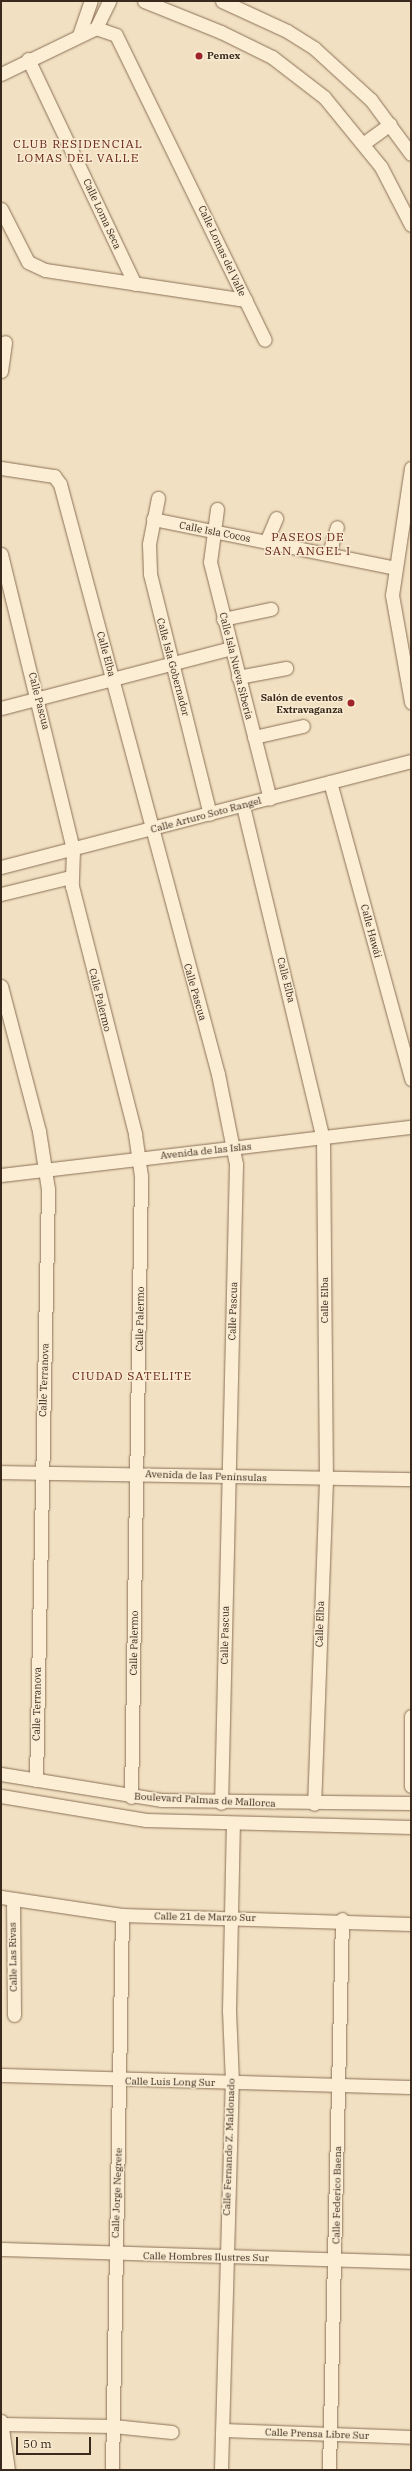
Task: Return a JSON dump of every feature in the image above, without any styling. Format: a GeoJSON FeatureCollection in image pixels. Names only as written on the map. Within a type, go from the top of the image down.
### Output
{"type":"FeatureCollection","features":[{"type":"Feature","properties":{"kind":"street"},"geometry":{"type":"LineString","coordinates":[[79,35],[91,1]]}},
{"type":"Feature","properties":{"kind":"street"},"geometry":{"type":"LineString","coordinates":[[1,74],[28,58],[96,28],[109,1]]}},
{"type":"Feature","properties":{"kind":"street"},"geometry":{"type":"LineString","coordinates":[[144,1],[221,32],[272,57],[324,97],[364,143],[399,198],[411,225]]}},
{"type":"Feature","properties":{"kind":"street"},"geometry":{"type":"LineString","coordinates":[[222,1],[287,31],[314,48],[344,73],[390,124],[411,154]]}},
{"type":"Feature","properties":{"kind":"street","name":"Calle Lomas del Valle"},"geometry":{"type":"LineString","coordinates":[[96,28],[116,35],[122,43],[246,300]]}},
{"type":"Feature","properties":{"kind":"street","name":"Calle Loma Seca"},"geometry":{"type":"LineString","coordinates":[[28,58],[135,284]]}},
{"type":"Feature","properties":{"kind":"street"},"geometry":{"type":"LineString","coordinates":[[364,143],[390,124]]}},
{"type":"Feature","properties":{"kind":"street","name":"Calle Lomas del Valle"},"geometry":{"type":"LineString","coordinates":[[1,209],[23,255],[35,267],[135,284],[246,300]]}},
{"type":"Feature","properties":{"kind":"street"},"geometry":{"type":"LineString","coordinates":[[246,300],[265,340]]}},
{"type":"Feature","properties":{"kind":"street"},"geometry":{"type":"LineString","coordinates":[[1,370],[4,342]]}},
{"type":"Feature","properties":{"kind":"street","name":"Calle Elba"},"geometry":{"type":"LineString","coordinates":[[1,468],[58,478],[113,679],[150,830]]}},
{"type":"Feature","properties":{"kind":"street"},"geometry":{"type":"LineString","coordinates":[[411,468],[395,568],[394,619],[411,702]]}},
{"type":"Feature","properties":{"kind":"street","name":"Calle Isla Gobernador"},"geometry":{"type":"LineString","coordinates":[[158,498],[147,559],[210,814]]}},
{"type":"Feature","properties":{"kind":"street","name":"Calle Isla Nueva Siberia"},"geometry":{"type":"LineString","coordinates":[[217,509],[210,562],[223,619],[270,799]]}},
{"type":"Feature","properties":{"kind":"street"},"geometry":{"type":"LineString","coordinates":[[266,542],[276,518]]}},
{"type":"Feature","properties":{"kind":"street","name":"Calle Isla Cocos"},"geometry":{"type":"LineString","coordinates":[[153,519],[214,533],[329,553],[395,568]]}},
{"type":"Feature","properties":{"kind":"street"},"geometry":{"type":"LineString","coordinates":[[329,553],[337,528]]}},
{"type":"Feature","properties":{"kind":"street","name":"Calle Pascua"},"geometry":{"type":"LineString","coordinates":[[1,554],[38,699],[73,850]]}},
{"type":"Feature","properties":{"kind":"street"},"geometry":{"type":"LineString","coordinates":[[223,619],[270,609]]}},
{"type":"Feature","properties":{"kind":"street"},"geometry":{"type":"LineString","coordinates":[[1,708],[231,648]]}},
{"type":"Feature","properties":{"kind":"street"},"geometry":{"type":"LineString","coordinates":[[238,678],[286,668]]}},
{"type":"Feature","properties":{"kind":"street"},"geometry":{"type":"LineString","coordinates":[[254,737],[303,726]]}},
{"type":"Feature","properties":{"kind":"street","name":"Calle Arturo Soto Rangel"},"geometry":{"type":"LineString","coordinates":[[1,867],[73,850],[411,761]]}},
{"type":"Feature","properties":{"kind":"street","name":"Calle Hawái"},"geometry":{"type":"LineString","coordinates":[[330,782],[411,1079]]}},
{"type":"Feature","properties":{"kind":"street","name":"Calle Elba"},"geometry":{"type":"LineString","coordinates":[[243,806],[323,1139],[326,1480],[314,1804]]}},
{"type":"Feature","properties":{"kind":"street","name":"Calle Pascua"},"geometry":{"type":"LineString","coordinates":[[150,830],[218,1074],[233,1149],[236,1195],[221,1803]]}},
{"type":"Feature","properties":{"kind":"street","name":"Calle Palermo"},"geometry":{"type":"LineString","coordinates":[[73,850],[70,877],[139,1158],[142,1206],[131,1797]]}},
{"type":"Feature","properties":{"kind":"street"},"geometry":{"type":"LineString","coordinates":[[1,894],[70,877]]}},
{"type":"Feature","properties":{"kind":"street","name":"Calle Terranova"},"geometry":{"type":"LineString","coordinates":[[1,986],[46,1169],[49,1221],[40,1473],[36,1780]]}},
{"type":"Feature","properties":{"kind":"street","name":"Avenida de las Islas"},"geometry":{"type":"LineString","coordinates":[[1,1175],[139,1158],[323,1139],[411,1127]]}},
{"type":"Feature","properties":{"kind":"street","name":"Avenida de las Penínsulas"},"geometry":{"type":"LineString","coordinates":[[1,1472],[137,1474],[326,1480],[411,1479]]}},
{"type":"Feature","properties":{"kind":"street"},"geometry":{"type":"LineString","coordinates":[[411,1716],[411,1786]]}},
{"type":"Feature","properties":{"kind":"street","name":"Boulevard Palmas de Mallorca"},"geometry":{"type":"LineString","coordinates":[[1,1774],[131,1797],[221,1803],[411,1803]]}},
{"type":"Feature","properties":{"kind":"street","name":"Boulevard Palmas de Mallorca"},"geometry":{"type":"LineString","coordinates":[[1,1796],[122,1818],[233,1824],[411,1827]]}},
{"type":"Feature","properties":{"kind":"street","name":"Calle Fernando Z. Maldonado"},"geometry":{"type":"LineString","coordinates":[[221,2470],[232,2082],[230,1918],[233,1824]]}},
{"type":"Feature","properties":{"kind":"street","name":"Calle 21 de Marzo Sur"},"geometry":{"type":"LineString","coordinates":[[7,1898],[122,1916],[342,1920],[411,1924]]}},
{"type":"Feature","properties":{"kind":"street","name":"Calle Las Rivas"},"geometry":{"type":"LineString","coordinates":[[7,1898],[14,2015]]}},
{"type":"Feature","properties":{"kind":"street","name":"Calle Jorge Negrete"},"geometry":{"type":"LineString","coordinates":[[112,2470],[122,1916]]}},
{"type":"Feature","properties":{"kind":"street","name":"Calle Federico Baena"},"geometry":{"type":"LineString","coordinates":[[329,2470],[336,2259],[342,1920]]}},
{"type":"Feature","properties":{"kind":"street","name":"Calle Luis Long Sur"},"geometry":{"type":"LineString","coordinates":[[1,2074],[120,2081],[232,2082],[411,2087]]}},
{"type":"Feature","properties":{"kind":"street","name":"Calle Hombres Ilustres Sur"},"geometry":{"type":"LineString","coordinates":[[1,2249],[226,2259],[336,2259],[411,2262]]}},
{"type":"Feature","properties":{"kind":"street"},"geometry":{"type":"LineString","coordinates":[[1,2421],[8,2470]]}},
{"type":"Feature","properties":{"kind":"street"},"geometry":{"type":"LineString","coordinates":[[2,2424],[113,2426],[172,2432]]}},
{"type":"Feature","properties":{"kind":"street","name":"Calle Prensa Libre Sur"},"geometry":{"type":"LineString","coordinates":[[223,2430],[411,2437]]}},
{"type":"Feature","properties":{"kind":"place","name":"Pemex"},"geometry":{"type":"Point","coordinates":[199,56]}},
{"type":"Feature","properties":{"kind":"place","name":"Salón de eventos Extravaganza"},"geometry":{"type":"Point","coordinates":[351,703]}},
{"type":"Feature","properties":{"kind":"district","name":"CLUB RESIDENCIAL LOMAS DEL VALLE"},"geometry":{"type":"Point","coordinates":[78,151]}},
{"type":"Feature","properties":{"kind":"district","name":"PASEOS DE SAN ANGEL I"},"geometry":{"type":"Point","coordinates":[308,544]}},
{"type":"Feature","properties":{"kind":"district","name":"CIUDAD SATELITE"},"geometry":{"type":"Point","coordinates":[132,1376]}}]}
